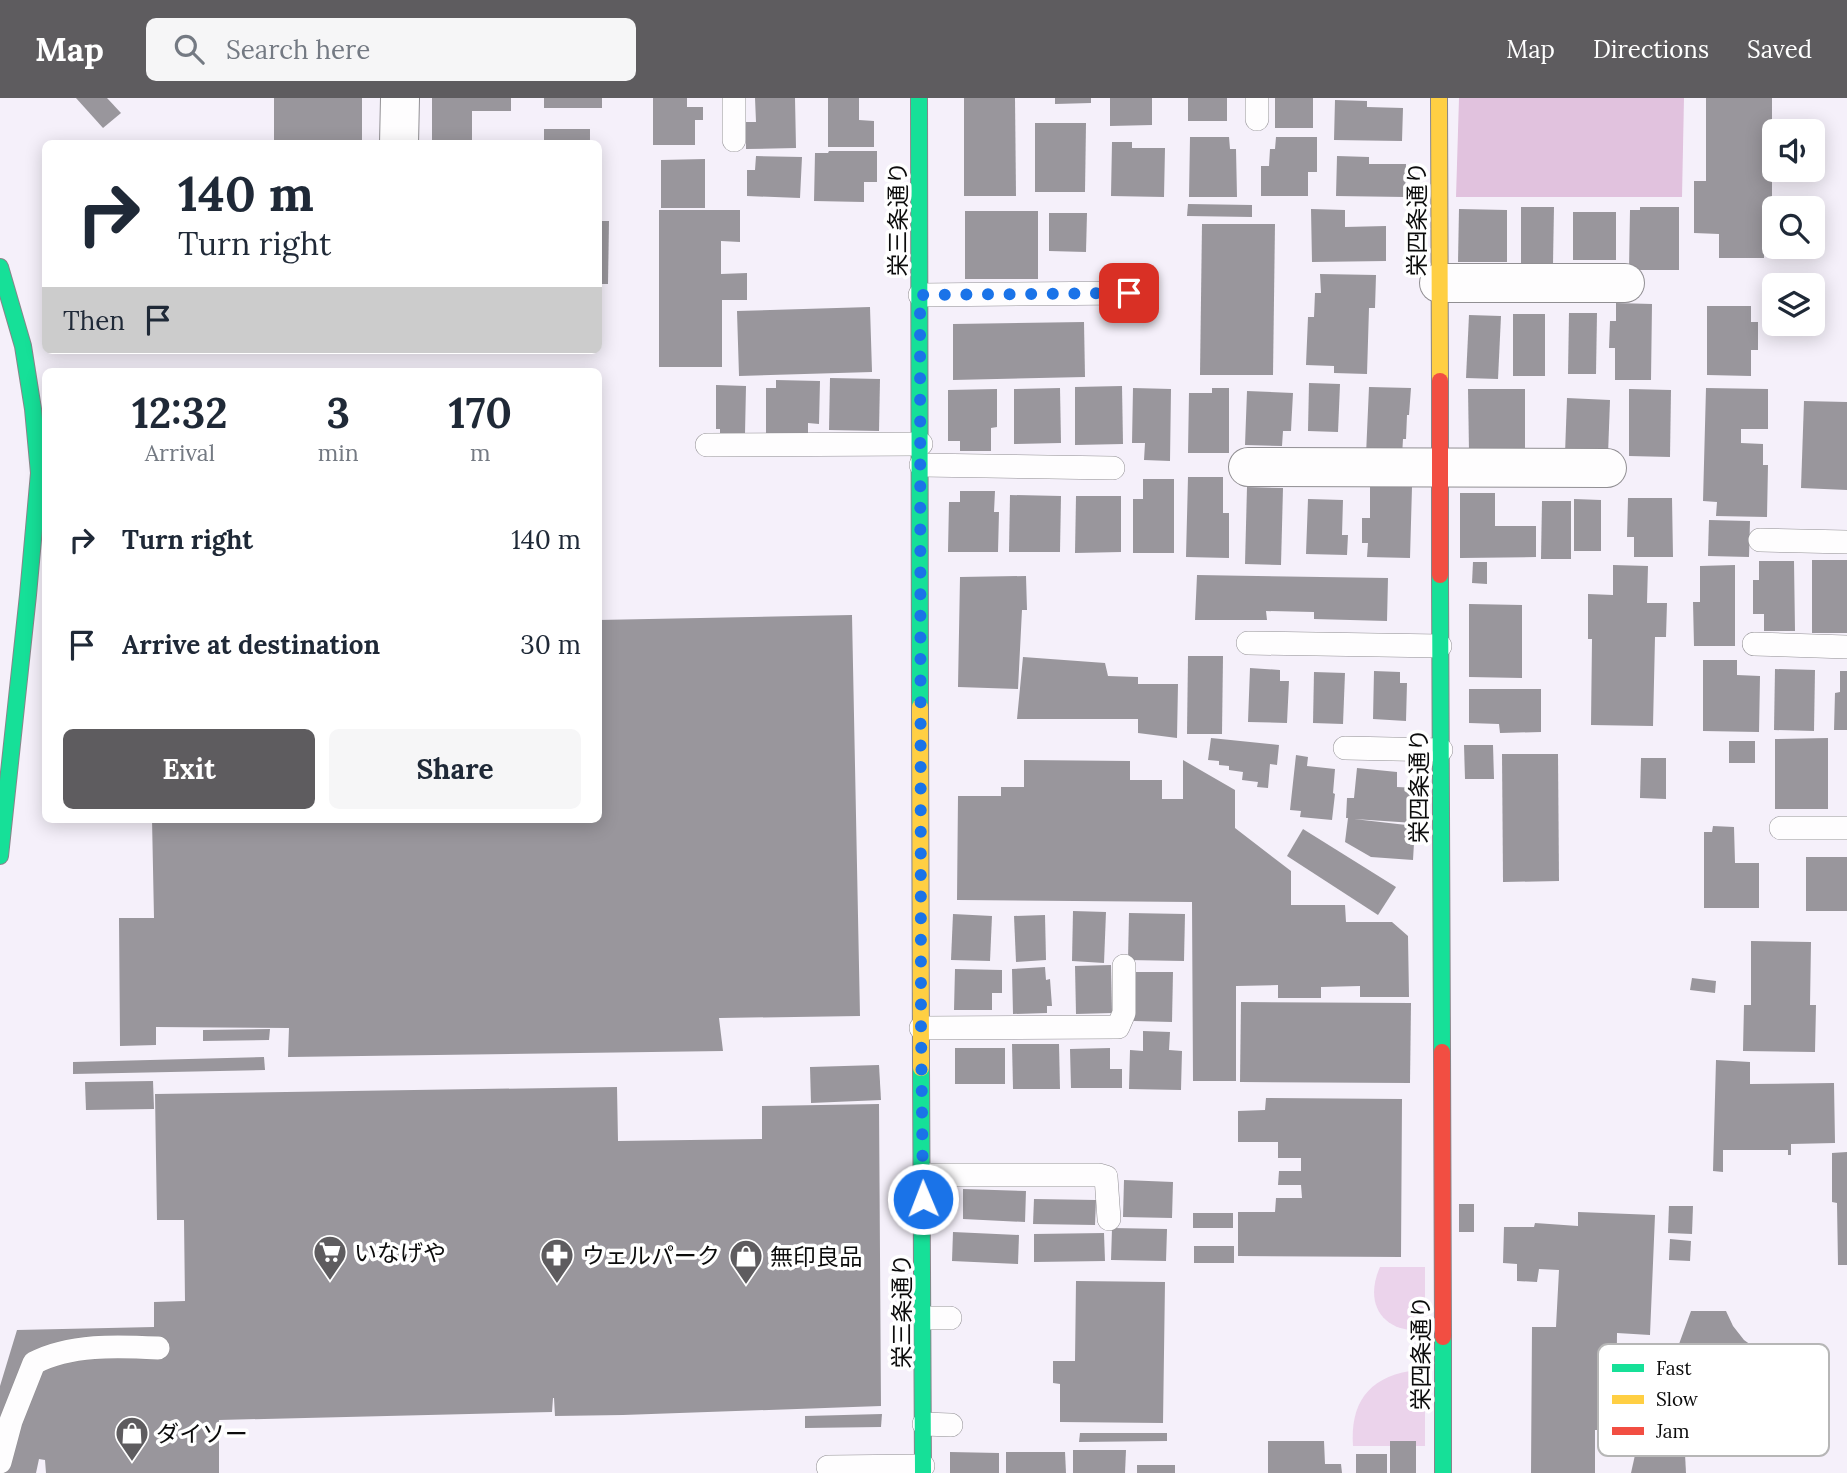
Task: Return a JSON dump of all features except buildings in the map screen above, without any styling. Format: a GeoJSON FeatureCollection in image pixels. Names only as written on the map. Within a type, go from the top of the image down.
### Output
{"type":"FeatureCollection","features":[{"type":"Feature","properties":{"kind":"street"},"geometry":{"type":"LineString","coordinates":[[399,140],[400,98]]}},
{"type":"Feature","properties":{"kind":"street","name":"栄三条通り"},"geometry":{"type":"LineString","coordinates":[[919,98],[923,1469]]}},
{"type":"Feature","properties":{"kind":"street","name":"栄四条通り"},"geometry":{"type":"LineString","coordinates":[[1439,98],[1443,1473]]}},
{"type":"Feature","properties":{"kind":"street"},"geometry":{"type":"LineString","coordinates":[[0,267],[23,346],[39,473],[0,856]]}},
{"type":"Feature","properties":{"kind":"street"},"geometry":{"type":"LineString","coordinates":[[1439,283],[1625,283]]}},
{"type":"Feature","properties":{"kind":"street"},"geometry":{"type":"LineString","coordinates":[[1248,467],[1606,468]]}},
{"type":"Feature","properties":{"kind":"lane"},"geometry":{"type":"LineString","coordinates":[[734,98],[734,140]]}},
{"type":"Feature","properties":{"kind":"lane"},"geometry":{"type":"LineString","coordinates":[[920,295],[1129,293]]}},
{"type":"Feature","properties":{"kind":"lane"},"geometry":{"type":"LineString","coordinates":[[707,445],[921,454],[1113,468]]}},
{"type":"Feature","properties":{"kind":"lane"},"geometry":{"type":"LineString","coordinates":[[1760,540],[1847,542]]}},
{"type":"Feature","properties":{"kind":"lane"},"geometry":{"type":"LineString","coordinates":[[1248,643],[1440,646]]}},
{"type":"Feature","properties":{"kind":"lane"},"geometry":{"type":"LineString","coordinates":[[1754,645],[1847,647]]}},
{"type":"Feature","properties":{"kind":"lane"},"geometry":{"type":"LineString","coordinates":[[1345,748],[1441,750]]}},
{"type":"Feature","properties":{"kind":"lane"},"geometry":{"type":"LineString","coordinates":[[1781,828],[1847,828]]}},
{"type":"Feature","properties":{"kind":"lane"},"geometry":{"type":"LineString","coordinates":[[921,1028],[1118,1027],[1124,1013],[1124,966]]}},
{"type":"Feature","properties":{"kind":"lane"},"geometry":{"type":"LineString","coordinates":[[922,1175],[1099,1175],[1105,1177],[1109,1219]]}},
{"type":"Feature","properties":{"kind":"lane"},"geometry":{"type":"LineString","coordinates":[[924,1318],[950,1318]]}},
{"type":"Feature","properties":{"kind":"lane"},"geometry":{"type":"LineString","coordinates":[[0,1462],[11,1421],[34,1363],[49,1355],[94,1348],[158,1348]]}},
{"type":"Feature","properties":{"kind":"lane"},"geometry":{"type":"LineString","coordinates":[[924,1424],[951,1425]]}},
{"type":"Feature","properties":{"kind":"lane"},"geometry":{"type":"LineString","coordinates":[[828,1467],[923,1469]]}},
{"type":"Feature","properties":{"kind":"shaded area"},"geometry":{"type":"Polygon","coordinates":[[[1459,98],[1684,98],[1682,197],[1456,197],[1459,98]]]}},
{"type":"Feature","properties":{"kind":"shaded area"},"geometry":{"type":"Polygon","coordinates":[[[1380,1267],[1425,1267],[1425,1330],[1398,1327],[1388,1322],[1381,1314],[1374,1293],[1380,1267]]]}},
{"type":"Feature","properties":{"kind":"shaded area"},"geometry":{"type":"Polygon","coordinates":[[[1410,1371],[1425,1372],[1425,1446],[1353,1446],[1355,1418],[1364,1396],[1383,1380],[1410,1371]]]}},
{"type":"Feature","properties":{"kind":"traffic: fast"},"geometry":{"type":"LineString","coordinates":[[919,98],[920,707]]}},
{"type":"Feature","properties":{"kind":"traffic: fast"},"geometry":{"type":"LineString","coordinates":[[0,267],[23,346],[39,473],[0,856]]}},
{"type":"Feature","properties":{"kind":"traffic: fast"},"geometry":{"type":"LineString","coordinates":[[1440,575],[1442,1052]]}},
{"type":"Feature","properties":{"kind":"traffic: fast"},"geometry":{"type":"LineString","coordinates":[[921,1068],[923,1473]]}},
{"type":"Feature","properties":{"kind":"traffic: fast"},"geometry":{"type":"LineString","coordinates":[[1443,1337],[1443,1473]]}},
{"type":"Feature","properties":{"kind":"traffic: slow"},"geometry":{"type":"LineString","coordinates":[[1439,98],[1440,381]]}},
{"type":"Feature","properties":{"kind":"traffic: slow"},"geometry":{"type":"LineString","coordinates":[[920,707],[921,1068]]}},
{"type":"Feature","properties":{"kind":"traffic: jam"},"geometry":{"type":"LineString","coordinates":[[1440,381],[1440,575]]}},
{"type":"Feature","properties":{"kind":"traffic: jam"},"geometry":{"type":"LineString","coordinates":[[1442,1052],[1443,1337]]}},
{"type":"Feature","properties":{"kind":"place","name":"いなげや"},"geometry":{"type":"Point","coordinates":[330,1282]}},
{"type":"Feature","properties":{"kind":"place","name":"ウェルパーク"},"geometry":{"type":"Point","coordinates":[557,1285]}},
{"type":"Feature","properties":{"kind":"place","name":"無印良品"},"geometry":{"type":"Point","coordinates":[746,1286]}},
{"type":"Feature","properties":{"kind":"place","name":"ダイソー"},"geometry":{"type":"Point","coordinates":[132,1463]}},
{"type":"Feature","properties":{"kind":"route"},"geometry":{"type":"LineString","coordinates":[[923,1199],[920,295],[1129,293]]}}]}
